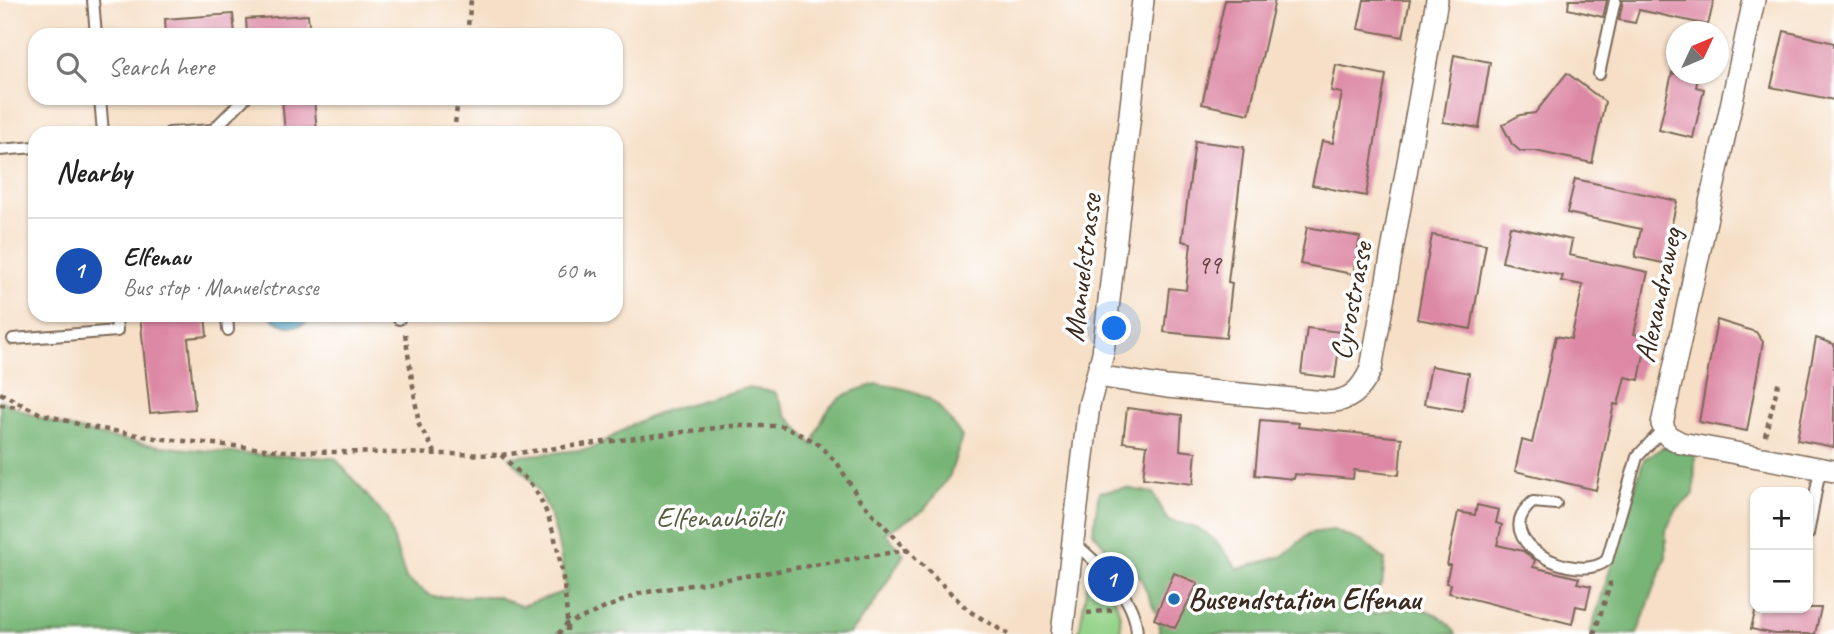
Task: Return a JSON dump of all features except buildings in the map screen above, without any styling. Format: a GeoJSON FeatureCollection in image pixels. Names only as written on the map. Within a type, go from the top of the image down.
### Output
{"type":"FeatureCollection","features":[{"type":"Feature","properties":{"kind":"street","name":"Manuelstrasse"},"geometry":{"type":"LineString","coordinates":[[1062,624],[1089,405],[1103,353],[1143,0]]}},
{"type":"Feature","properties":{"kind":"street","name":"Cyrostrasse"},"geometry":{"type":"LineString","coordinates":[[1097,376],[1167,387],[1325,402],[1340,402],[1353,396],[1364,384],[1371,369],[1437,0]]}},
{"type":"Feature","properties":{"kind":"street","name":"Alexandraweg"},"geometry":{"type":"LineString","coordinates":[[1663,429],[1662,413],[1754,0]]}},
{"type":"Feature","properties":{"kind":"street"},"geometry":{"type":"LineString","coordinates":[[1663,429],[1681,443],[1827,470]]}},
{"type":"Feature","properties":{"kind":"lane"},"geometry":{"type":"LineString","coordinates":[[93,0],[95,28]]}},
{"type":"Feature","properties":{"kind":"lane"},"geometry":{"type":"LineString","coordinates":[[1599,74],[1615,0]]}},
{"type":"Feature","properties":{"kind":"lane"},"geometry":{"type":"LineString","coordinates":[[101,105],[102,126]]}},
{"type":"Feature","properties":{"kind":"lane"},"geometry":{"type":"LineString","coordinates":[[218,126],[238,105]]}},
{"type":"Feature","properties":{"kind":"lane"},"geometry":{"type":"LineString","coordinates":[[0,150],[28,148]]}},
{"type":"Feature","properties":{"kind":"lane"},"geometry":{"type":"LineString","coordinates":[[13,339],[117,331],[116,322]]}},
{"type":"Feature","properties":{"kind":"lane"},"geometry":{"type":"LineString","coordinates":[[227,322],[228,330]]}},
{"type":"Feature","properties":{"kind":"lane"},"geometry":{"type":"LineString","coordinates":[[1556,504],[1533,502],[1524,509],[1518,522],[1521,537],[1533,551],[1584,569],[1597,568],[1607,560],[1637,457],[1663,429]]}},
{"type":"Feature","properties":{"kind":"lane"},"geometry":{"type":"LineString","coordinates":[[1813,517],[1827,470]]}},
{"type":"Feature","properties":{"kind":"lane"},"geometry":{"type":"LineString","coordinates":[[1073,542],[1109,575],[1129,608],[1137,634]]}},
{"type":"Feature","properties":{"kind":"path"},"geometry":{"type":"LineString","coordinates":[[468,28],[471,0]]}},
{"type":"Feature","properties":{"kind":"path"},"geometry":{"type":"LineString","coordinates":[[455,126],[457,105]]}},
{"type":"Feature","properties":{"kind":"path"},"geometry":{"type":"LineString","coordinates":[[399,322],[409,352],[419,425],[436,453]]}},
{"type":"Feature","properties":{"kind":"path"},"geometry":{"type":"LineString","coordinates":[[1761,458],[1769,411],[1779,380]]}},
{"type":"Feature","properties":{"kind":"path"},"geometry":{"type":"LineString","coordinates":[[0,393],[25,407],[85,426],[216,446],[309,452],[501,455],[731,425],[782,426],[816,442],[838,464],[859,499],[907,550],[969,611],[1008,634]]}},
{"type":"Feature","properties":{"kind":"path"},"geometry":{"type":"LineString","coordinates":[[0,405],[25,407]]}},
{"type":"Feature","properties":{"kind":"path"},"geometry":{"type":"LineString","coordinates":[[501,455],[533,488],[546,514],[559,559],[567,634]]}},
{"type":"Feature","properties":{"kind":"path"},"geometry":{"type":"LineString","coordinates":[[558,634],[567,624],[641,593],[907,550]]}},
{"type":"Feature","properties":{"kind":"path"},"geometry":{"type":"LineString","coordinates":[[1594,634],[1610,585],[1607,560]]}},
{"type":"Feature","properties":{"kind":"path"},"geometry":{"type":"LineString","coordinates":[[1062,624],[1129,608]]}},
{"type":"Feature","properties":{"kind":"green space","name":"Elfenauhölzli"},"geometry":{"type":"Polygon","coordinates":[[[877,384],[918,393],[928,398],[944,413],[962,437],[950,475],[924,510],[885,533],[904,554],[871,608],[849,634],[627,634],[625,631],[618,634],[0,634],[0,400],[36,417],[76,430],[119,439],[208,451],[335,458],[387,519],[406,579],[433,597],[495,596],[521,606],[566,591],[548,510],[532,482],[509,457],[591,449],[634,424],[666,410],[746,388],[775,392],[786,415],[813,445],[823,419],[834,403],[851,393],[877,384]]]}},
{"type":"Feature","properties":{"kind":"green space"},"geometry":{"type":"Polygon","coordinates":[[[1664,447],[1695,455],[1694,494],[1676,510],[1666,530],[1666,557],[1637,634],[1590,634],[1644,459],[1664,447]]]}},
{"type":"Feature","properties":{"kind":"green space"},"geometry":{"type":"Polygon","coordinates":[[[1125,488],[1153,493],[1168,521],[1202,531],[1223,549],[1238,569],[1283,556],[1310,533],[1333,530],[1365,543],[1385,560],[1382,585],[1363,607],[1374,614],[1397,609],[1420,609],[1440,617],[1456,634],[1159,634],[1159,619],[1140,577],[1123,568],[1093,532],[1099,492],[1125,488]]]}},
{"type":"Feature","properties":{"kind":"green space"},"geometry":{"type":"Polygon","coordinates":[[[1093,580],[1103,581],[1114,599],[1119,613],[1120,634],[1079,634],[1087,585],[1093,580]]]}},
{"type":"Feature","properties":{"kind":"water"},"geometry":{"type":"Polygon","coordinates":[[[278,322],[307,322],[299,326],[278,322]]]}},
{"type":"Feature","properties":{"kind":"place","name":"Elfenau"},"geometry":{"type":"Point","coordinates":[1111,579]}},
{"type":"Feature","properties":{"kind":"place","name":"Busendstation Elfenau"},"geometry":{"type":"Point","coordinates":[1174,599]}}]}
